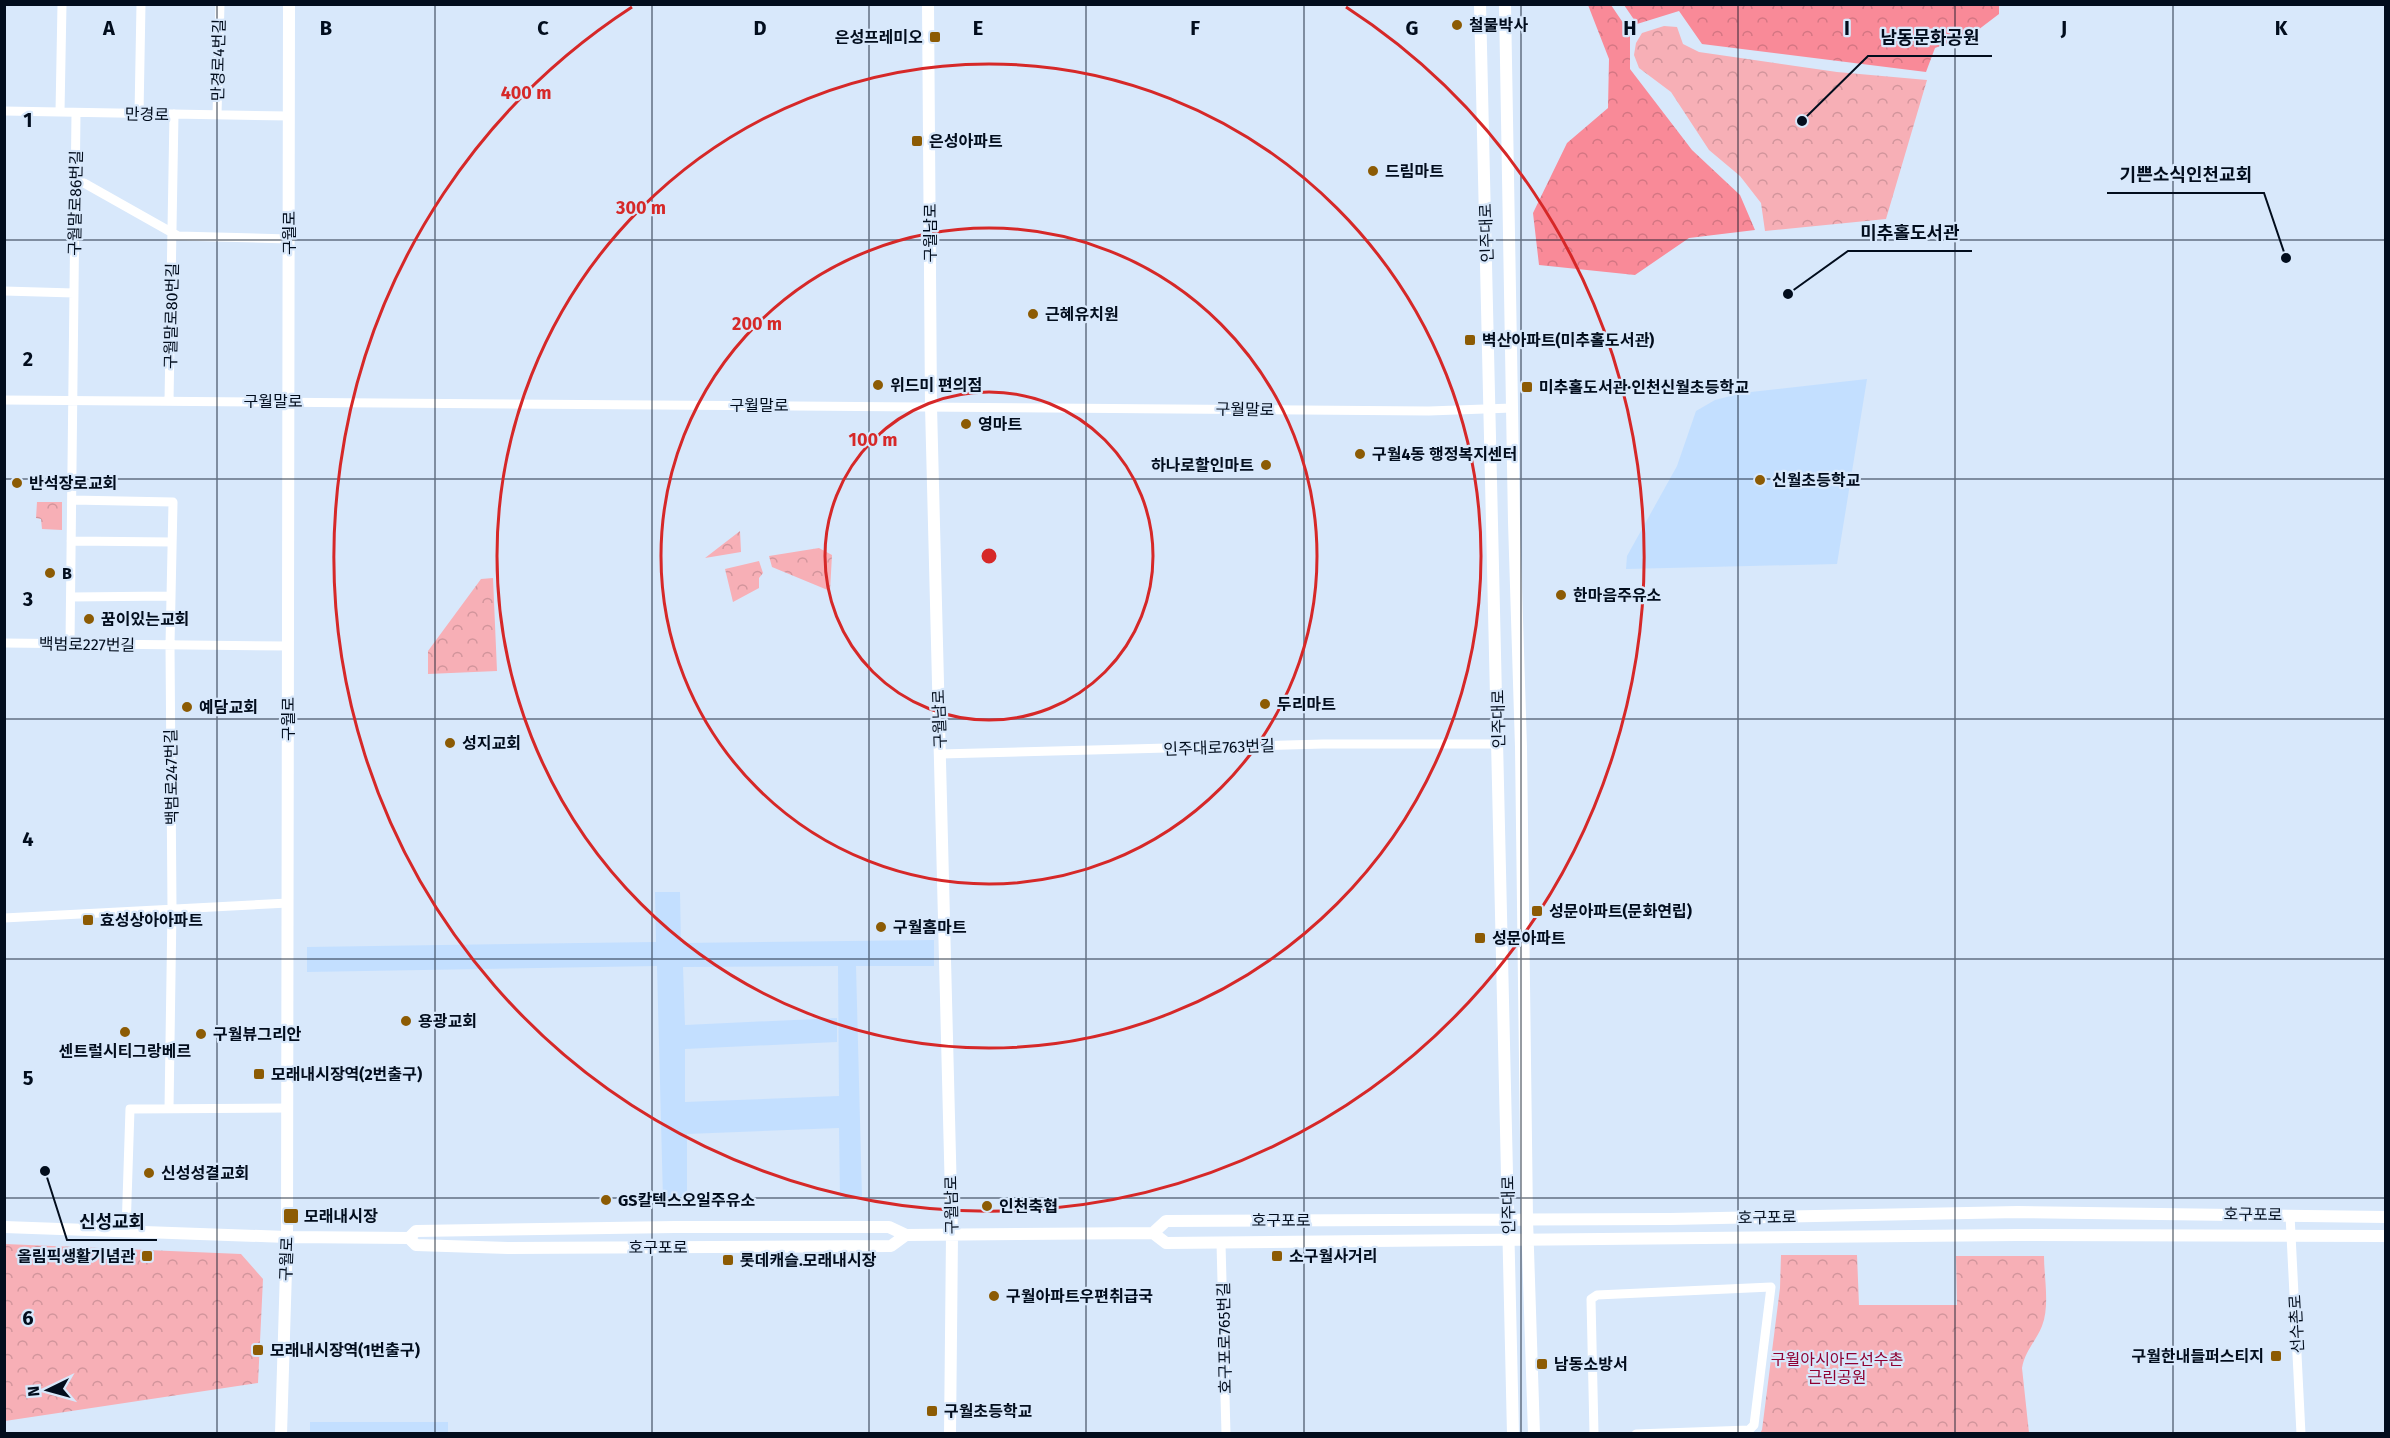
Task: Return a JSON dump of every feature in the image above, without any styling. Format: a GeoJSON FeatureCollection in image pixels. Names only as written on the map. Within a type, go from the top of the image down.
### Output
{"type":"FeatureCollection","features":[{"type":"Feature","properties":{"kind":"main road","name":"구월로"},"geometry":{"type":"LineString","coordinates":[[281,1434],[287,1236],[290,4]]}},
{"type":"Feature","properties":{"kind":"main road","name":"구월남로"},"geometry":{"type":"LineString","coordinates":[[928,4],[931,406],[952,1236],[950,1434]]}},
{"type":"Feature","properties":{"kind":"main road","name":"인주대로"},"geometry":{"type":"LineString","coordinates":[[1480,4],[1514,1434]]}},
{"type":"Feature","properties":{"kind":"main road","name":"인주대로"},"geometry":{"type":"LineString","coordinates":[[1505,4],[1521,747],[1527,1220],[1534,1434]]}},
{"type":"Feature","properties":{"kind":"main road","name":"호구포로"},"geometry":{"type":"LineString","coordinates":[[1153,1233],[1166,1221],[1670,1220],[2018,1212],[2385,1217]]}},
{"type":"Feature","properties":{"kind":"main road","name":"호구포로"},"geometry":{"type":"LineString","coordinates":[[4,1227],[409,1238],[416,1245],[508,1248],[891,1246],[906,1235]]}},
{"type":"Feature","properties":{"kind":"main road","name":"호구포로"},"geometry":{"type":"LineString","coordinates":[[409,1238],[416,1231],[675,1227],[889,1227],[906,1235],[952,1236],[1153,1233],[1166,1243],[2006,1235],[2385,1236]]}},
{"type":"Feature","properties":{"kind":"street"},"geometry":{"type":"LineString","coordinates":[[60,112],[62,4]]}},
{"type":"Feature","properties":{"kind":"street"},"geometry":{"type":"LineString","coordinates":[[139,114],[141,4]]}},
{"type":"Feature","properties":{"kind":"street","name":"만경로4번길"},"geometry":{"type":"LineString","coordinates":[[217,115],[220,4]]}},
{"type":"Feature","properties":{"kind":"street","name":"만경로"},"geometry":{"type":"LineString","coordinates":[[4,111],[289,116]]}},
{"type":"Feature","properties":{"kind":"street","name":"구월말로86번길"},"geometry":{"type":"LineString","coordinates":[[70,644],[76,113]]}},
{"type":"Feature","properties":{"kind":"street","name":"구월말로80번길"},"geometry":{"type":"LineString","coordinates":[[169,400],[174,114]]}},
{"type":"Feature","properties":{"kind":"street"},"geometry":{"type":"LineString","coordinates":[[75,180],[178,236],[289,238]]}},
{"type":"Feature","properties":{"kind":"street"},"geometry":{"type":"LineString","coordinates":[[4,291],[74,293]]}},
{"type":"Feature","properties":{"kind":"street","name":"구월말로"},"geometry":{"type":"LineString","coordinates":[[4,400],[1429,411],[1512,408]]}},
{"type":"Feature","properties":{"kind":"street"},"geometry":{"type":"LineString","coordinates":[[72,500],[172,502],[170,645]]}},
{"type":"Feature","properties":{"kind":"street"},"geometry":{"type":"LineString","coordinates":[[71,541],[172,542]]}},
{"type":"Feature","properties":{"kind":"street"},"geometry":{"type":"LineString","coordinates":[[71,597],[171,597]]}},
{"type":"Feature","properties":{"kind":"street","name":"백범로227번길"},"geometry":{"type":"LineString","coordinates":[[4,643],[288,646]]}},
{"type":"Feature","properties":{"kind":"street","name":"백범로247번길"},"geometry":{"type":"LineString","coordinates":[[169,1109],[172,909],[170,645]]}},
{"type":"Feature","properties":{"kind":"street","name":"인주대로763번길"},"geometry":{"type":"LineString","coordinates":[[940,754],[1323,744],[1499,744]]}},
{"type":"Feature","properties":{"kind":"street"},"geometry":{"type":"LineString","coordinates":[[4,918],[288,903]]}},
{"type":"Feature","properties":{"kind":"street"},"geometry":{"type":"LineString","coordinates":[[126,1231],[130,1109],[287,1108]]}},
{"type":"Feature","properties":{"kind":"street","name":"선수촌로"},"geometry":{"type":"LineString","coordinates":[[2290,1215],[2301,1434]]}},
{"type":"Feature","properties":{"kind":"street","name":"호구포로765번길"},"geometry":{"type":"LineString","coordinates":[[1221,1243],[1226,1434]]}},
{"type":"Feature","properties":{"kind":"street"},"geometry":{"type":"LineString","coordinates":[[1594,1434],[1591,1299],[1597,1295],[1771,1287],[1754,1425],[1749,1430],[1730,1432],[1636,1434]]}},
{"type":"Feature","properties":{"kind":"shaded area","name":"신월초등학교"},"geometry":{"type":"Polygon","coordinates":[[[1867,379],[1837,564],[1626,569],[1627,556],[1677,466],[1696,411],[1715,400],[1742,393],[1867,379]]]}},
{"type":"Feature","properties":{"kind":"shaded area"},"geometry":{"type":"Polygon","coordinates":[[[655,892],[680,892],[681,943],[934,940],[934,966],[856,966],[862,1198],[840,1198],[839,1128],[687,1134],[687,1200],[663,1199],[657,966],[307,972],[307,947],[656,942],[655,892]],[[838,966],[683,967],[685,1025],[837,1018],[837,1042],[685,1049],[685,1102],[839,1096],[838,966]]]}},
{"type":"Feature","properties":{"kind":"shaded area"},"geometry":{"type":"Polygon","coordinates":[[[310,1422],[448,1422],[448,1433],[310,1433],[310,1422]]]}},
{"type":"Feature","properties":{"kind":"green space"},"geometry":{"type":"Polygon","coordinates":[[[1999,4],[1999,14],[1974,33],[1935,48],[1926,72],[1702,44],[1679,11],[1637,24],[1624,5],[1999,4]]]}},
{"type":"Feature","properties":{"kind":"green space"},"geometry":{"type":"Polygon","coordinates":[[[1588,5],[1611,5],[1630,33],[1630,69],[1692,150],[1740,195],[1755,230],[1689,238],[1635,275],[1539,265],[1533,213],[1567,143],[1608,108],[1609,59],[1588,5]]]}},
{"type":"Feature","properties":{"kind":"green space"},"geometry":{"type":"Polygon","coordinates":[[[1664,26],[1677,27],[1683,44],[1699,52],[1837,72],[1927,80],[1886,219],[1765,231],[1761,203],[1740,176],[1709,150],[1671,92],[1639,68],[1634,55],[1636,43],[1642,33],[1664,26]]]}},
{"type":"Feature","properties":{"kind":"green space"},"geometry":{"type":"Polygon","coordinates":[[[37,502],[62,502],[62,530],[42,529],[41,519],[36,518],[37,502]]]}},
{"type":"Feature","properties":{"kind":"green space"},"geometry":{"type":"Polygon","coordinates":[[[740,531],[741,552],[705,558],[740,531]]]}},
{"type":"Feature","properties":{"kind":"green space"},"geometry":{"type":"Polygon","coordinates":[[[819,548],[832,555],[830,591],[772,567],[769,556],[819,548]]]}},
{"type":"Feature","properties":{"kind":"green space"},"geometry":{"type":"Polygon","coordinates":[[[759,561],[763,573],[759,578],[759,588],[733,602],[725,569],[759,561]]]}},
{"type":"Feature","properties":{"kind":"green space"},"geometry":{"type":"Polygon","coordinates":[[[493,578],[497,671],[428,674],[428,651],[481,579],[493,578]]]}},
{"type":"Feature","properties":{"kind":"green space"},"geometry":{"type":"Polygon","coordinates":[[[5,1244],[241,1254],[263,1279],[258,1383],[5,1421],[5,1244]]]}},
{"type":"Feature","properties":{"kind":"green space","name":"구월아시아드선수촌 근린공원"},"geometry":{"type":"Polygon","coordinates":[[[1781,1255],[1857,1255],[1859,1305],[1957,1305],[1956,1256],[2044,1256],[2046,1301],[2044,1318],[2022,1368],[2029,1433],[1760,1433],[1780,1288],[1781,1255]]]}},
{"type":"Feature","properties":{"kind":"place","name":"철물박사"},"geometry":{"type":"Point","coordinates":[1457,25]}},
{"type":"Feature","properties":{"kind":"place","name":"은성프레미오"},"geometry":{"type":"Point","coordinates":[935,37]}},
{"type":"Feature","properties":{"kind":"place","name":"남동문화공원"},"geometry":{"type":"Point","coordinates":[1802,121]}},
{"type":"Feature","properties":{"kind":"place","name":"은성아파트"},"geometry":{"type":"Point","coordinates":[917,141]}},
{"type":"Feature","properties":{"kind":"place","name":"드림마트"},"geometry":{"type":"Point","coordinates":[1373,171]}},
{"type":"Feature","properties":{"kind":"place","name":"기쁜소식인천교회"},"geometry":{"type":"Point","coordinates":[2286,258]}},
{"type":"Feature","properties":{"kind":"place","name":"미추홀도서관"},"geometry":{"type":"Point","coordinates":[1788,294]}},
{"type":"Feature","properties":{"kind":"place","name":"근혜유치원"},"geometry":{"type":"Point","coordinates":[1033,314]}},
{"type":"Feature","properties":{"kind":"place","name":"벽산아파트(미추홀도서관)"},"geometry":{"type":"Point","coordinates":[1470,340]}},
{"type":"Feature","properties":{"kind":"place","name":"위드미 편의점"},"geometry":{"type":"Point","coordinates":[878,385]}},
{"type":"Feature","properties":{"kind":"place","name":"미추홀도서관·인천신월초등학교"},"geometry":{"type":"Point","coordinates":[1527,387]}},
{"type":"Feature","properties":{"kind":"place","name":"영마트"},"geometry":{"type":"Point","coordinates":[966,424]}},
{"type":"Feature","properties":{"kind":"place","name":"구월4동 행정복지센터"},"geometry":{"type":"Point","coordinates":[1360,454]}},
{"type":"Feature","properties":{"kind":"place","name":"하나로할인마트"},"geometry":{"type":"Point","coordinates":[1266,465]}},
{"type":"Feature","properties":{"kind":"place","name":"신월초등학교"},"geometry":{"type":"Point","coordinates":[1760,480]}},
{"type":"Feature","properties":{"kind":"place","name":"반석장로교회"},"geometry":{"type":"Point","coordinates":[17,483]}},
{"type":"Feature","properties":{"kind":"place","name":"B"},"geometry":{"type":"Point","coordinates":[50,573]}},
{"type":"Feature","properties":{"kind":"place","name":"한마음주유소"},"geometry":{"type":"Point","coordinates":[1561,595]}},
{"type":"Feature","properties":{"kind":"place","name":"꿈이있는교회"},"geometry":{"type":"Point","coordinates":[89,619]}},
{"type":"Feature","properties":{"kind":"place","name":"두리마트"},"geometry":{"type":"Point","coordinates":[1265,704]}},
{"type":"Feature","properties":{"kind":"place","name":"예담교회"},"geometry":{"type":"Point","coordinates":[187,707]}},
{"type":"Feature","properties":{"kind":"place","name":"성지교회"},"geometry":{"type":"Point","coordinates":[450,743]}},
{"type":"Feature","properties":{"kind":"place","name":"성문아파트(문화연립)"},"geometry":{"type":"Point","coordinates":[1537,911]}},
{"type":"Feature","properties":{"kind":"place","name":"효성상아아파트"},"geometry":{"type":"Point","coordinates":[88,920]}},
{"type":"Feature","properties":{"kind":"place","name":"구월홈마트"},"geometry":{"type":"Point","coordinates":[881,927]}},
{"type":"Feature","properties":{"kind":"place","name":"성문아파트"},"geometry":{"type":"Point","coordinates":[1480,938]}},
{"type":"Feature","properties":{"kind":"place","name":"용광교회"},"geometry":{"type":"Point","coordinates":[406,1021]}},
{"type":"Feature","properties":{"kind":"place","name":"센트럴시티그랑베르"},"geometry":{"type":"Point","coordinates":[125,1032]}},
{"type":"Feature","properties":{"kind":"place","name":"구월뷰그리안"},"geometry":{"type":"Point","coordinates":[201,1034]}},
{"type":"Feature","properties":{"kind":"place","name":"모래내시장역(2번출구)"},"geometry":{"type":"Point","coordinates":[259,1074]}},
{"type":"Feature","properties":{"kind":"place","name":"신성교회"},"geometry":{"type":"Point","coordinates":[45,1171]}},
{"type":"Feature","properties":{"kind":"place","name":"신성성결교회"},"geometry":{"type":"Point","coordinates":[149,1173]}},
{"type":"Feature","properties":{"kind":"place","name":"GS칼텍스오일주유소"},"geometry":{"type":"Point","coordinates":[606,1200]}},
{"type":"Feature","properties":{"kind":"place","name":"인천축협"},"geometry":{"type":"Point","coordinates":[987,1206]}},
{"type":"Feature","properties":{"kind":"place","name":"모래내시장"},"geometry":{"type":"Point","coordinates":[291,1216]}},
{"type":"Feature","properties":{"kind":"place","name":"올림픽생활기념관"},"geometry":{"type":"Point","coordinates":[147,1256]}},
{"type":"Feature","properties":{"kind":"place","name":"소구월사거리"},"geometry":{"type":"Point","coordinates":[1277,1256]}},
{"type":"Feature","properties":{"kind":"place","name":"롯데캐슬.모래내시장"},"geometry":{"type":"Point","coordinates":[728,1260]}},
{"type":"Feature","properties":{"kind":"place","name":"구월아파트우편취급국"},"geometry":{"type":"Point","coordinates":[994,1296]}},
{"type":"Feature","properties":{"kind":"place","name":"모래내시장역(1번출구)"},"geometry":{"type":"Point","coordinates":[258,1350]}},
{"type":"Feature","properties":{"kind":"place","name":"구월한내들퍼스티지"},"geometry":{"type":"Point","coordinates":[2276,1356]}},
{"type":"Feature","properties":{"kind":"place","name":"남동소방서"},"geometry":{"type":"Point","coordinates":[1542,1364]}},
{"type":"Feature","properties":{"kind":"place","name":"구월초등학교"},"geometry":{"type":"Point","coordinates":[932,1411]}}]}
